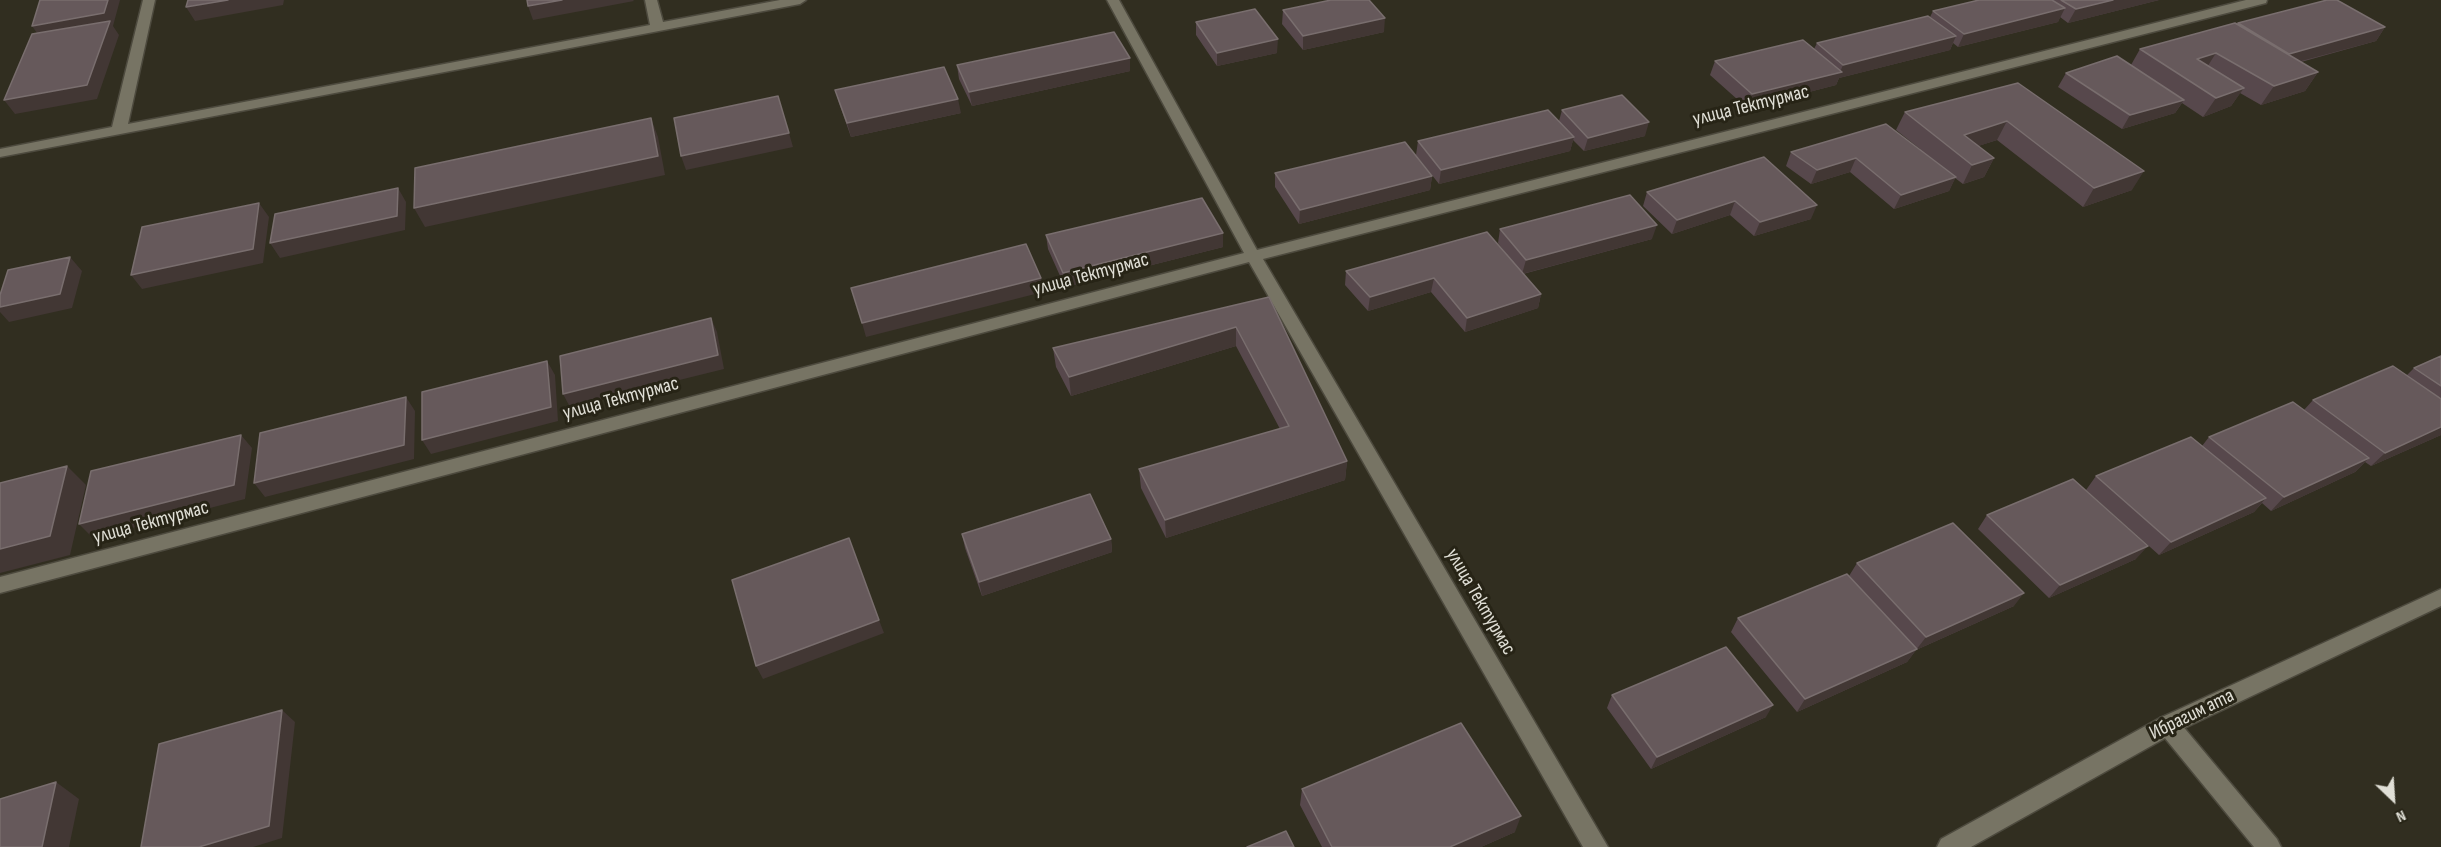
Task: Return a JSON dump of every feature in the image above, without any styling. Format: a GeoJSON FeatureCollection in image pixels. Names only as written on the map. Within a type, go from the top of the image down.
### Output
{"type":"FeatureCollection","features":[{"type":"Feature","properties":{"kind":"street"},"geometry":{"type":"LineString","coordinates":[[119,130],[149,0]]}},
{"type":"Feature","properties":{"kind":"street"},"geometry":{"type":"LineString","coordinates":[[651,0],[657,27]]}},
{"type":"Feature","properties":{"kind":"street"},"geometry":{"type":"LineString","coordinates":[[0,153],[800,0]]}},
{"type":"Feature","properties":{"kind":"street","name":"улица Тектурмас"},"geometry":{"type":"LineString","coordinates":[[1113,0],[1253,256],[1596,847]]}},
{"type":"Feature","properties":{"kind":"street","name":"улица Тектурмас"},"geometry":{"type":"LineString","coordinates":[[0,585],[1253,256],[2261,0]]}},
{"type":"Feature","properties":{"kind":"street","name":"Ибрагим ата"},"geometry":{"type":"LineString","coordinates":[[1949,847],[2168,725],[2441,597]]}},
{"type":"Feature","properties":{"kind":"street"},"geometry":{"type":"LineString","coordinates":[[2168,725],[2269,847]]}},
{"type":"Feature","properties":{"kind":"building"},"geometry":{"type":"Polygon","coordinates":[[[40,0],[108,0],[104,13],[32,26],[40,0]]]}},
{"type":"Feature","properties":{"kind":"building"},"geometry":{"type":"Polygon","coordinates":[[[188,0],[228,0],[186,7],[188,0]]]}},
{"type":"Feature","properties":{"kind":"building"},"geometry":{"type":"Polygon","coordinates":[[[527,0],[562,0],[528,6],[527,0]]]}},
{"type":"Feature","properties":{"kind":"building"},"geometry":{"type":"Polygon","coordinates":[[[1331,0],[1369,0],[1385,18],[1303,36],[1283,10],[1331,0]]]}},
{"type":"Feature","properties":{"kind":"building"},"geometry":{"type":"Polygon","coordinates":[[[1979,0],[2052,0],[2065,8],[1964,34],[1933,11],[1979,0]]]}},
{"type":"Feature","properties":{"kind":"building"},"geometry":{"type":"Polygon","coordinates":[[[2061,0],[2113,0],[2076,9],[2061,0]]]}},
{"type":"Feature","properties":{"kind":"building"},"geometry":{"type":"Polygon","coordinates":[[[2327,0],[2337,0],[2385,27],[2289,54],[2238,23],[2327,0]]]}},
{"type":"Feature","properties":{"kind":"building"},"geometry":{"type":"Polygon","coordinates":[[[1255,9],[1278,39],[1217,53],[1196,22],[1255,9]]]}},
{"type":"Feature","properties":{"kind":"building"},"geometry":{"type":"Polygon","coordinates":[[[1928,16],[1956,36],[1843,65],[1817,43],[1928,16]]]}},
{"type":"Feature","properties":{"kind":"building"},"geometry":{"type":"Polygon","coordinates":[[[110,21],[87,85],[4,100],[32,34],[110,21]]]}},
{"type":"Feature","properties":{"kind":"building"},"geometry":{"type":"Polygon","coordinates":[[[2235,23],[2318,72],[2274,86],[2216,53],[2197,59],[2244,88],[2216,98],[2140,49],[2235,23]]]}},
{"type":"Feature","properties":{"kind":"building"},"geometry":{"type":"Polygon","coordinates":[[[1114,32],[1130,58],[969,92],[957,65],[1114,32]]]}},
{"type":"Feature","properties":{"kind":"building"},"geometry":{"type":"Polygon","coordinates":[[[1803,40],[1842,72],[1752,94],[1715,61],[1803,40]]]}},
{"type":"Feature","properties":{"kind":"building"},"geometry":{"type":"Polygon","coordinates":[[[2117,56],[2184,100],[2130,115],[2066,73],[2117,56]]]}},
{"type":"Feature","properties":{"kind":"building"},"geometry":{"type":"Polygon","coordinates":[[[944,67],[958,99],[847,123],[835,90],[944,67]]]}},
{"type":"Feature","properties":{"kind":"building"},"geometry":{"type":"Polygon","coordinates":[[[2018,83],[2144,171],[2094,188],[2007,121],[1964,135],[1994,158],[1972,165],[1905,112],[2018,83]]]}},
{"type":"Feature","properties":{"kind":"building"},"geometry":{"type":"Polygon","coordinates":[[[1622,95],[1649,122],[1588,138],[1562,110],[1622,95]]]}},
{"type":"Feature","properties":{"kind":"building"},"geometry":{"type":"Polygon","coordinates":[[[778,96],[789,133],[681,156],[674,118],[778,96]]]}},
{"type":"Feature","properties":{"kind":"building"},"geometry":{"type":"Polygon","coordinates":[[[1548,110],[1574,137],[1441,170],[1418,141],[1548,110]]]}},
{"type":"Feature","properties":{"kind":"building"},"geometry":{"type":"Polygon","coordinates":[[[651,118],[658,156],[414,208],[415,168],[651,118]]]}},
{"type":"Feature","properties":{"kind":"building"},"geometry":{"type":"Polygon","coordinates":[[[1886,124],[1956,177],[1901,195],[1856,158],[1817,170],[1791,152],[1886,124]]]}},
{"type":"Feature","properties":{"kind":"building"},"geometry":{"type":"Polygon","coordinates":[[[1405,142],[1432,176],[1300,210],[1275,173],[1405,142]]]}},
{"type":"Feature","properties":{"kind":"building"},"geometry":{"type":"Polygon","coordinates":[[[1764,157],[1817,205],[1760,222],[1735,201],[1677,220],[1647,192],[1764,157]]]}},
{"type":"Feature","properties":{"kind":"building"},"geometry":{"type":"Polygon","coordinates":[[[398,188],[397,216],[270,243],[275,214],[398,188]]]}},
{"type":"Feature","properties":{"kind":"building"},"geometry":{"type":"Polygon","coordinates":[[[1630,195],[1657,225],[1526,260],[1500,229],[1630,195]]]}},
{"type":"Feature","properties":{"kind":"building"},"geometry":{"type":"Polygon","coordinates":[[[1202,198],[1223,233],[1063,273],[1046,235],[1202,198]]]}},
{"type":"Feature","properties":{"kind":"building"},"geometry":{"type":"Polygon","coordinates":[[[259,203],[253,249],[131,275],[142,227],[259,203]]]}},
{"type":"Feature","properties":{"kind":"building"},"geometry":{"type":"Polygon","coordinates":[[[1487,232],[1541,294],[1467,318],[1434,278],[1370,297],[1346,271],[1487,232]]]}},
{"type":"Feature","properties":{"kind":"building"},"geometry":{"type":"Polygon","coordinates":[[[1026,244],[1041,278],[862,323],[851,288],[1026,244]]]}},
{"type":"Feature","properties":{"kind":"building"},"geometry":{"type":"Polygon","coordinates":[[[70,257],[60,294],[0,307],[0,295],[8,270],[70,257]]]}},
{"type":"Feature","properties":{"kind":"building"},"geometry":{"type":"Polygon","coordinates":[[[1269,297],[1347,461],[1165,520],[1139,469],[1289,426],[1236,327],[1069,377],[1053,348],[1269,297]]]}},
{"type":"Feature","properties":{"kind":"building"},"geometry":{"type":"Polygon","coordinates":[[[711,318],[718,355],[563,394],[560,356],[711,318]]]}},
{"type":"Feature","properties":{"kind":"building"},"geometry":{"type":"Polygon","coordinates":[[[2441,356],[2441,386],[2414,368],[2441,356]]]}},
{"type":"Feature","properties":{"kind":"building"},"geometry":{"type":"Polygon","coordinates":[[[547,361],[551,407],[422,440],[422,392],[547,361]]]}},
{"type":"Feature","properties":{"kind":"building"},"geometry":{"type":"Polygon","coordinates":[[[2393,366],[2441,399],[2441,427],[2385,453],[2313,400],[2393,366]]]}},
{"type":"Feature","properties":{"kind":"building"},"geometry":{"type":"Polygon","coordinates":[[[406,397],[404,445],[254,483],[260,433],[406,397]]]}},
{"type":"Feature","properties":{"kind":"building"},"geometry":{"type":"Polygon","coordinates":[[[2293,402],[2369,458],[2284,497],[2209,437],[2293,402]]]}},
{"type":"Feature","properties":{"kind":"building"},"geometry":{"type":"Polygon","coordinates":[[[241,435],[234,485],[79,524],[91,471],[241,435]]]}},
{"type":"Feature","properties":{"kind":"building"},"geometry":{"type":"Polygon","coordinates":[[[2191,437],[2266,498],[2171,542],[2096,476],[2191,437]]]}},
{"type":"Feature","properties":{"kind":"building"},"geometry":{"type":"Polygon","coordinates":[[[67,466],[50,536],[0,549],[0,483],[67,466]]]}},
{"type":"Feature","properties":{"kind":"building"},"geometry":{"type":"Polygon","coordinates":[[[2073,479],[2148,546],[2060,585],[1987,515],[2073,479]]]}},
{"type":"Feature","properties":{"kind":"building"},"geometry":{"type":"Polygon","coordinates":[[[1090,494],[1111,539],[979,582],[962,534],[1090,494]]]}},
{"type":"Feature","properties":{"kind":"building"},"geometry":{"type":"Polygon","coordinates":[[[1953,523],[2024,593],[1926,637],[1857,563],[1953,523]]]}},
{"type":"Feature","properties":{"kind":"building"},"geometry":{"type":"Polygon","coordinates":[[[849,538],[879,620],[756,666],[732,580],[849,538]]]}},
{"type":"Feature","properties":{"kind":"building"},"geometry":{"type":"Polygon","coordinates":[[[1847,574],[1917,649],[1805,699],[1738,618],[1847,574]]]}},
{"type":"Feature","properties":{"kind":"building"},"geometry":{"type":"Polygon","coordinates":[[[1726,647],[1773,705],[1657,757],[1612,695],[1726,647]]]}},
{"type":"Feature","properties":{"kind":"building"},"geometry":{"type":"Polygon","coordinates":[[[282,710],[269,826],[199,847],[141,847],[159,744],[282,710]]]}},
{"type":"Feature","properties":{"kind":"building"},"geometry":{"type":"Polygon","coordinates":[[[1461,723],[1521,816],[1450,847],[1332,847],[1302,789],[1461,723]]]}},
{"type":"Feature","properties":{"kind":"building"},"geometry":{"type":"Polygon","coordinates":[[[56,782],[42,847],[0,847],[0,799],[56,782]]]}},
{"type":"Feature","properties":{"kind":"building"},"geometry":{"type":"Polygon","coordinates":[[[1286,831],[1294,847],[1247,847],[1286,831]]]}}]}
